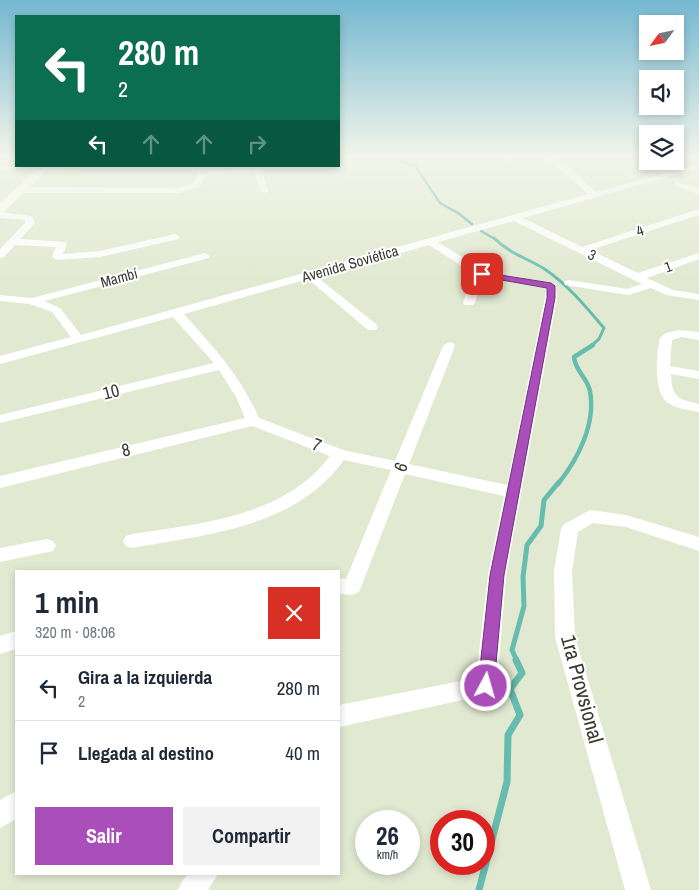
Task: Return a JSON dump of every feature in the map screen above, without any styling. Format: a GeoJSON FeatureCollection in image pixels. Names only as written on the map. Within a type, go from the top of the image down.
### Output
{"type":"FeatureCollection","features":[{"type":"Feature","properties":{"kind":"main road"},"geometry":{"type":"LineString","coordinates":[[0,209],[13,198]]}},
{"type":"Feature","properties":{"kind":"street","name":"Avenida Soviética"},"geometry":{"type":"LineString","coordinates":[[0,360],[176,313],[585,198]]}},
{"type":"Feature","properties":{"kind":"street","name":"4"},"geometry":{"type":"LineString","coordinates":[[581,250],[699,212]]}},
{"type":"Feature","properties":{"kind":"street"},"geometry":{"type":"LineString","coordinates":[[0,215],[29,218],[30,223],[0,255]]}},
{"type":"Feature","properties":{"kind":"street","name":"3"},"geometry":{"type":"LineString","coordinates":[[513,217],[670,293],[699,297]]}},
{"type":"Feature","properties":{"kind":"street"},"geometry":{"type":"LineString","coordinates":[[13,242],[62,244],[57,257],[100,254],[175,237]]}},
{"type":"Feature","properties":{"kind":"street"},"geometry":{"type":"LineString","coordinates":[[340,716],[486,686],[497,575],[551,298],[551,286],[482,274],[428,241]]}},
{"type":"Feature","properties":{"kind":"street","name":"Mambí"},"geometry":{"type":"LineString","coordinates":[[32,301],[205,256]]}},
{"type":"Feature","properties":{"kind":"street","name":"1"},"geometry":{"type":"LineString","coordinates":[[638,277],[699,256]]}},
{"type":"Feature","properties":{"kind":"street"},"geometry":{"type":"LineString","coordinates":[[469,303],[478,272]]}},
{"type":"Feature","properties":{"kind":"street"},"geometry":{"type":"LineString","coordinates":[[309,275],[372,327]]}},
{"type":"Feature","properties":{"kind":"street"},"geometry":{"type":"LineString","coordinates":[[568,283],[628,292],[651,284]]}},
{"type":"Feature","properties":{"kind":"street"},"geometry":{"type":"LineString","coordinates":[[0,298],[32,301],[56,310],[78,340]]}},
{"type":"Feature","properties":{"kind":"street"},"geometry":{"type":"LineString","coordinates":[[176,313],[223,366],[242,397],[253,421]]}},
{"type":"Feature","properties":{"kind":"street"},"geometry":{"type":"LineString","coordinates":[[699,336],[679,333],[666,338],[664,346],[664,390],[674,401],[699,408]]}},
{"type":"Feature","properties":{"kind":"street","name":"6"},"geometry":{"type":"LineString","coordinates":[[345,586],[400,468],[449,346]]}},
{"type":"Feature","properties":{"kind":"street","name":"10"},"geometry":{"type":"LineString","coordinates":[[0,419],[223,366]]}},
{"type":"Feature","properties":{"kind":"street"},"geometry":{"type":"LineString","coordinates":[[664,369],[699,375]]}},
{"type":"Feature","properties":{"kind":"street","name":"7"},"geometry":{"type":"LineString","coordinates":[[253,421],[340,454],[513,492]]}},
{"type":"Feature","properties":{"kind":"street","name":"8"},"geometry":{"type":"LineString","coordinates":[[0,482],[253,421]]}},
{"type":"Feature","properties":{"kind":"street"},"geometry":{"type":"LineString","coordinates":[[132,541],[245,520],[271,511],[300,494],[322,477],[340,454]]}},
{"type":"Feature","properties":{"kind":"street","name":"1ra Provsional"},"geometry":{"type":"LineString","coordinates":[[638,890],[565,637],[563,571],[570,529],[590,516],[626,521],[699,544]]}},
{"type":"Feature","properties":{"kind":"street"},"geometry":{"type":"LineString","coordinates":[[0,555],[47,546]]}},
{"type":"Feature","properties":{"kind":"street"},"geometry":{"type":"LineString","coordinates":[[0,645],[15,640]]}},
{"type":"Feature","properties":{"kind":"street"},"geometry":{"type":"LineString","coordinates":[[0,816],[15,804]]}},
{"type":"Feature","properties":{"kind":"street"},"geometry":{"type":"LineString","coordinates":[[191,890],[203,875]]}},
{"type":"Feature","properties":{"kind":"waterway"},"geometry":{"type":"LineString","coordinates":[[436,198],[440,203],[458,213],[472,224]]}},
{"type":"Feature","properties":{"kind":"waterway"},"geometry":{"type":"LineString","coordinates":[[481,231],[495,239]]}},
{"type":"Feature","properties":{"kind":"waterway"},"geometry":{"type":"LineString","coordinates":[[495,239],[513,252],[546,270],[570,290],[584,305],[604,328],[599,339],[591,346]]}},
{"type":"Feature","properties":{"kind":"waterway"},"geometry":{"type":"LineString","coordinates":[[558,484],[572,464],[584,440],[590,416],[590,391],[576,366],[574,357],[593,345]]}},
{"type":"Feature","properties":{"kind":"waterway"},"geometry":{"type":"LineString","coordinates":[[517,661],[512,650],[524,606],[523,577],[527,545],[541,526],[544,500],[559,482]]}},
{"type":"Feature","properties":{"kind":"waterway"},"geometry":{"type":"LineString","coordinates":[[479,890],[507,782],[508,735],[520,715],[510,689],[522,673],[516,660]]}},
{"type":"Feature","properties":{"kind":"route"},"geometry":{"type":"LineString","coordinates":[[482,274],[551,286],[551,298],[497,575],[486,686]]}}]}
